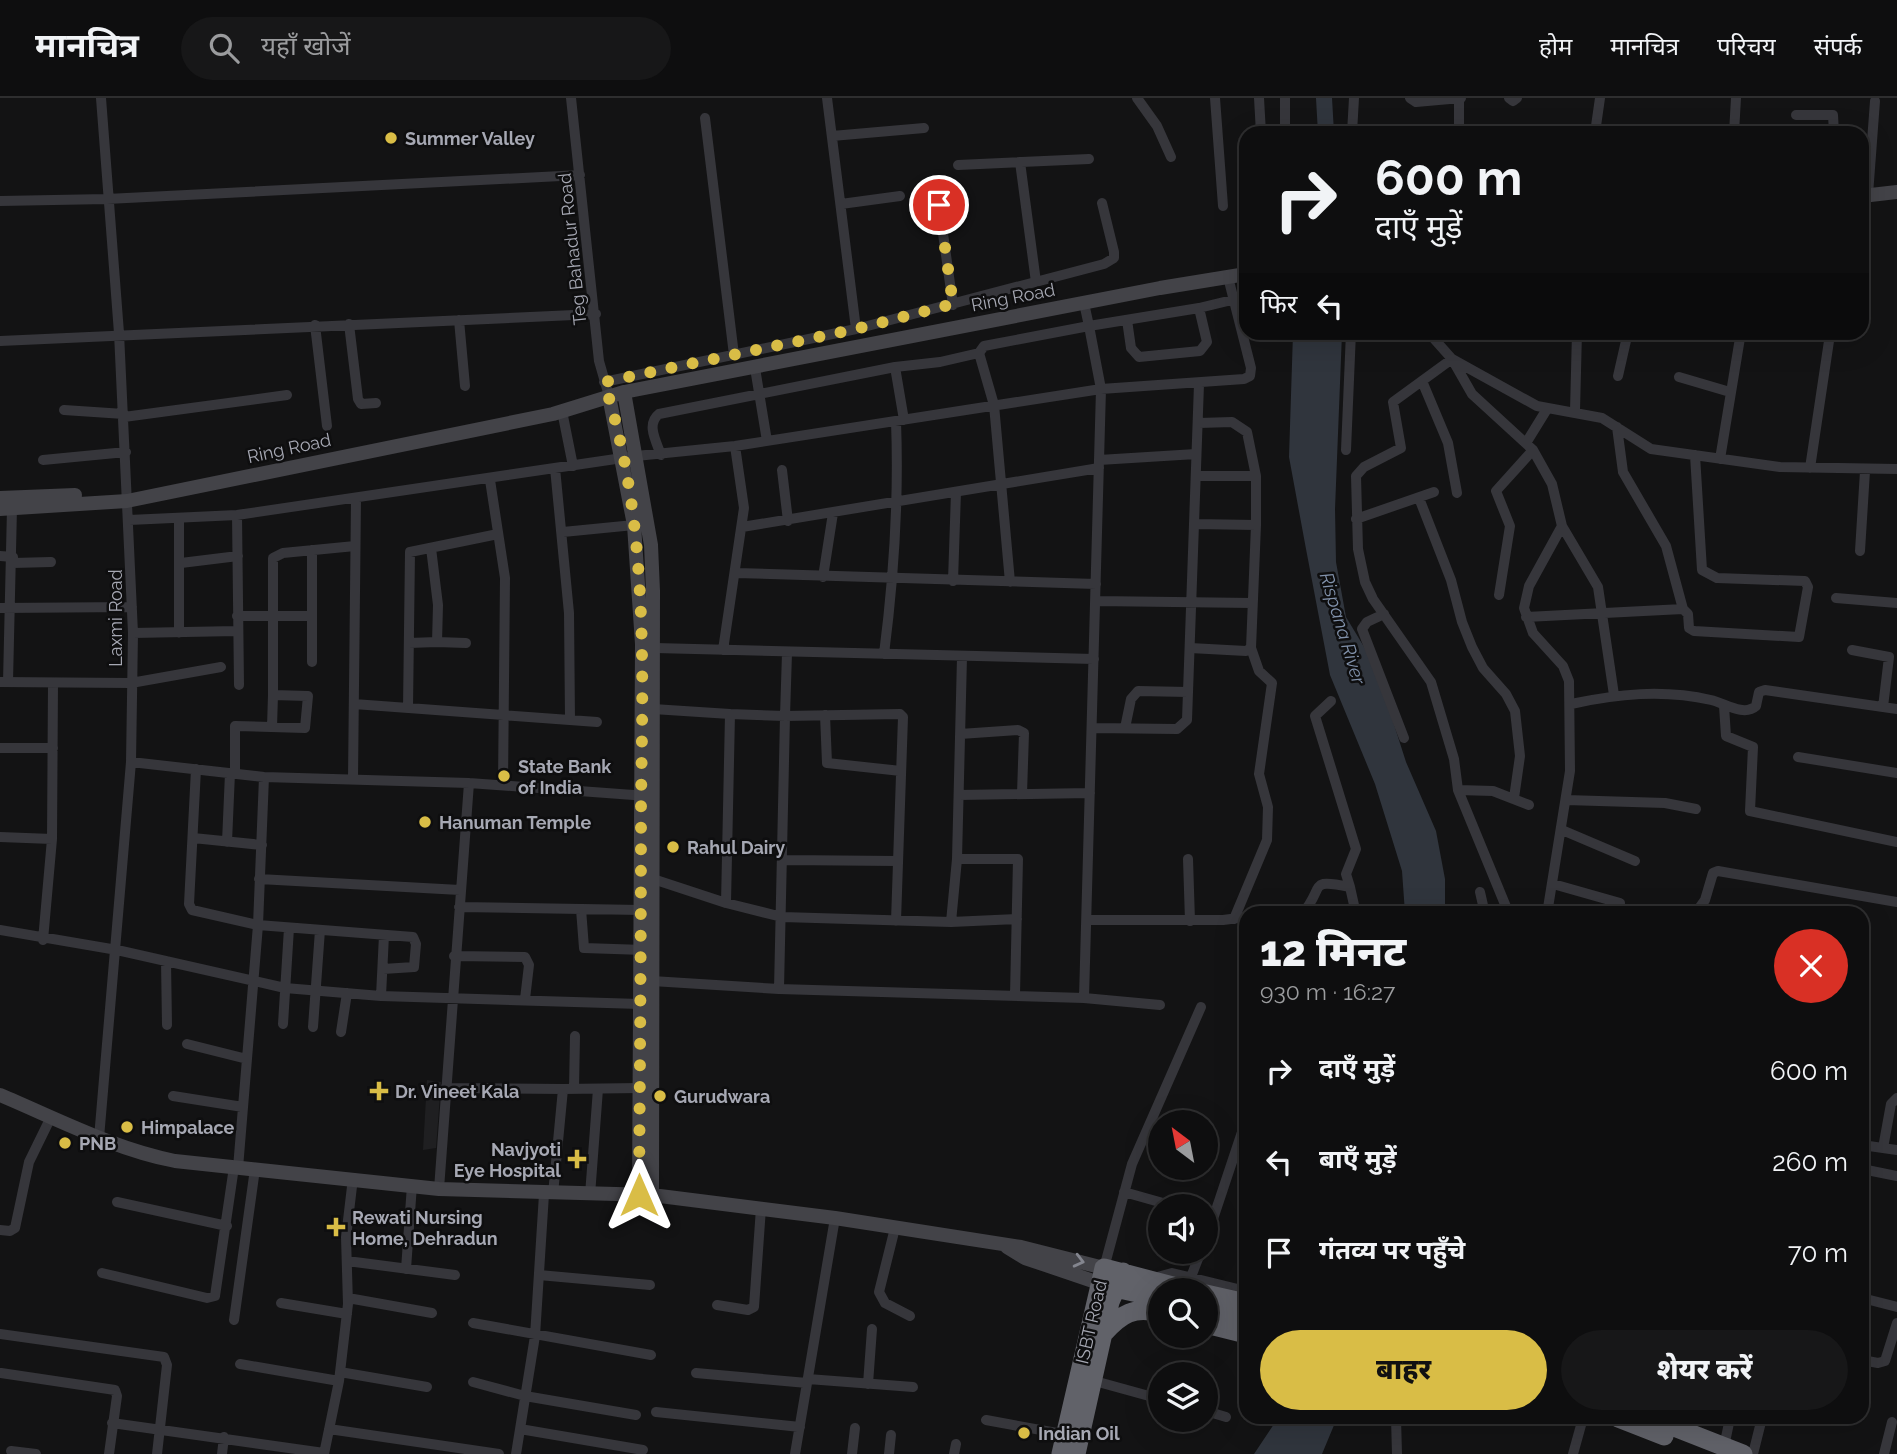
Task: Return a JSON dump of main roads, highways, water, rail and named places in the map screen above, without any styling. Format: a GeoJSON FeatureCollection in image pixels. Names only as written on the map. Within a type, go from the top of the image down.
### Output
{"type":"FeatureCollection","features":[{"type":"Feature","properties":{"kind":"highway","name":"ISBT Road"},"geometry":{"type":"LineString","coordinates":[[1061,1454],[1073,1442],[1110,1278],[1148,1279]]}},
{"type":"Feature","properties":{"kind":"highway"},"geometry":{"type":"LineString","coordinates":[[1073,1442],[1102,1335],[1110,1278],[1148,1293]]}},
{"type":"Feature","properties":{"kind":"highway"},"geometry":{"type":"LineString","coordinates":[[1218,1297],[1239,1301]]}},
{"type":"Feature","properties":{"kind":"highway"},"geometry":{"type":"LineString","coordinates":[[1102,1335],[1117,1318],[1129,1311],[1148,1312]]}},
{"type":"Feature","properties":{"kind":"highway"},"geometry":{"type":"LineString","coordinates":[[1218,1311],[1239,1315]]}},
{"type":"Feature","properties":{"kind":"highway"},"geometry":{"type":"LineString","coordinates":[[1218,1327],[1239,1332]]}},
{"type":"Feature","properties":{"kind":"highway"},"geometry":{"type":"LineString","coordinates":[[1637,1424],[1717,1450],[1743,1454]]}},
{"type":"Feature","properties":{"kind":"highway"},"geometry":{"type":"LineString","coordinates":[[1663,1424],[1717,1450]]}},
{"type":"Feature","properties":{"kind":"main road"},"geometry":{"type":"LineString","coordinates":[[1869,195],[1897,192]]}},
{"type":"Feature","properties":{"kind":"main road","name":"Ring Road"},"geometry":{"type":"LineString","coordinates":[[6,508],[127,496],[562,411],[616,394],[1239,275]]}},
{"type":"Feature","properties":{"kind":"main road"},"geometry":{"type":"LineString","coordinates":[[616,394],[651,545],[655,648],[641,910],[652,981],[645,1195]]}},
{"type":"Feature","properties":{"kind":"main road","name":"Ring Road"},"geometry":{"type":"LineString","coordinates":[[0,498],[127,496],[551,405],[583,404]]}},
{"type":"Feature","properties":{"kind":"main road"},"geometry":{"type":"LineString","coordinates":[[629,458],[642,644],[647,796],[653,879],[640,1004],[640,1088],[645,1195]]}},
{"type":"Feature","properties":{"kind":"main road"},"geometry":{"type":"LineString","coordinates":[[0,1095],[99,1138],[149,1156],[439,1189],[645,1195],[761,1208],[1006,1246],[1025,1258],[1110,1278]]}},
{"type":"Feature","properties":{"kind":"water"},"geometry":{"type":"Polygon","coordinates":[[[1293,340],[1342,340],[1335,509],[1336,562],[1346,617],[1375,665],[1406,762],[1436,831],[1445,879],[1445,906],[1404,906],[1402,871],[1375,784],[1330,675],[1289,457],[1293,340]]]}},
{"type":"Feature","properties":{"kind":"water"},"geometry":{"type":"Polygon","coordinates":[[[1274,1424],[1334,1424],[1322,1454],[1254,1454],[1274,1424]]]}},
{"type":"Feature","properties":{"kind":"waterway","name":"Rispana River"},"geometry":{"type":"LineString","coordinates":[[1324,98],[1326,126]]}},
{"type":"Feature","properties":{"kind":"place","name":"Summer Valley"},"geometry":{"type":"Point","coordinates":[391,138]}},
{"type":"Feature","properties":{"kind":"place","name":"State Bank of India"},"geometry":{"type":"Point","coordinates":[504,776]}},
{"type":"Feature","properties":{"kind":"place","name":"Hanuman Temple"},"geometry":{"type":"Point","coordinates":[425,822]}},
{"type":"Feature","properties":{"kind":"place","name":"Rahul Dairy"},"geometry":{"type":"Point","coordinates":[673,847]}},
{"type":"Feature","properties":{"kind":"place","name":"Dr. Vineet Kala"},"geometry":{"type":"Point","coordinates":[379,1091]}},
{"type":"Feature","properties":{"kind":"place","name":"Gurudwara"},"geometry":{"type":"Point","coordinates":[660,1096]}},
{"type":"Feature","properties":{"kind":"place","name":"Himpalace"},"geometry":{"type":"Point","coordinates":[127,1127]}},
{"type":"Feature","properties":{"kind":"place","name":"PNB"},"geometry":{"type":"Point","coordinates":[65,1143]}},
{"type":"Feature","properties":{"kind":"place","name":"Navjyoti Eye Hospital"},"geometry":{"type":"Point","coordinates":[577,1159]}},
{"type":"Feature","properties":{"kind":"place","name":"Rewati Nursing Home, Dehradun"},"geometry":{"type":"Point","coordinates":[336,1227]}},
{"type":"Feature","properties":{"kind":"place","name":"Indian Oil"},"geometry":{"type":"Point","coordinates":[1024,1433]}}]}
